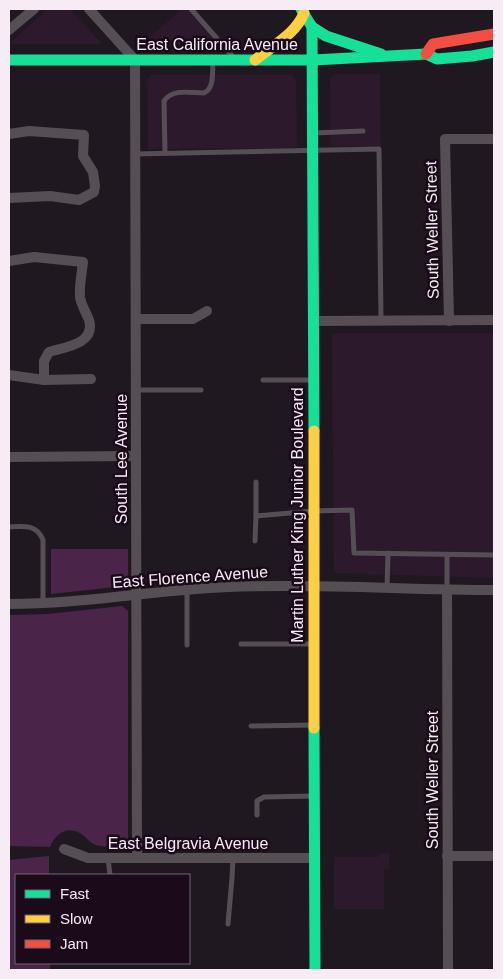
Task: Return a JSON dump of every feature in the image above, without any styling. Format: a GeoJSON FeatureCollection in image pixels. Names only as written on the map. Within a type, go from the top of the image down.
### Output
{"type":"FeatureCollection","features":[{"type":"Feature","properties":{"kind":"street"},"geometry":{"type":"LineString","coordinates":[[9,30],[34,9]]}},
{"type":"Feature","properties":{"kind":"street"},"geometry":{"type":"LineString","coordinates":[[89,9],[135,60]]}},
{"type":"Feature","properties":{"kind":"street"},"geometry":{"type":"LineString","coordinates":[[302,11],[312,27],[326,36],[389,56]]}},
{"type":"Feature","properties":{"kind":"street"},"geometry":{"type":"LineString","coordinates":[[255,60],[297,26],[303,17],[302,11]]}},
{"type":"Feature","properties":{"kind":"street","name":"Martin Luther King Junior Boulevard"},"geometry":{"type":"LineString","coordinates":[[312,27],[315,970]]}},
{"type":"Feature","properties":{"kind":"street","name":"East California Avenue"},"geometry":{"type":"LineString","coordinates":[[426,54],[433,44],[494,34]]}},
{"type":"Feature","properties":{"kind":"street","name":"East California Avenue"},"geometry":{"type":"LineString","coordinates":[[9,60],[312,60],[426,54],[437,59],[494,52]]}},
{"type":"Feature","properties":{"kind":"street","name":"South Lee Avenue"},"geometry":{"type":"LineString","coordinates":[[135,60],[137,858]]}},
{"type":"Feature","properties":{"kind":"street"},"geometry":{"type":"LineString","coordinates":[[9,134],[29,131],[84,135],[83,156],[93,172],[95,186],[94,192],[79,200],[50,196],[9,198]]}},
{"type":"Feature","properties":{"kind":"street","name":"South Weller Street"},"geometry":{"type":"LineString","coordinates":[[449,321],[445,139],[494,139]]}},
{"type":"Feature","properties":{"kind":"street"},"geometry":{"type":"LineString","coordinates":[[9,260],[34,257],[83,262],[80,298],[90,322],[89,329],[86,337],[79,344],[49,352],[44,361],[44,380]]}},
{"type":"Feature","properties":{"kind":"street"},"geometry":{"type":"LineString","coordinates":[[136,319],[193,319],[208,311]]}},
{"type":"Feature","properties":{"kind":"street"},"geometry":{"type":"LineString","coordinates":[[313,321],[494,320]]}},
{"type":"Feature","properties":{"kind":"street"},"geometry":{"type":"LineString","coordinates":[[9,375],[44,380],[91,379]]}},
{"type":"Feature","properties":{"kind":"street"},"geometry":{"type":"LineString","coordinates":[[9,457],[136,456]]}},
{"type":"Feature","properties":{"kind":"street","name":"East Florence Avenue"},"geometry":{"type":"LineString","coordinates":[[9,604],[43,604],[227,587],[314,585],[494,590]]}},
{"type":"Feature","properties":{"kind":"street","name":"South Weller Street"},"geometry":{"type":"LineString","coordinates":[[447,590],[448,970]]}},
{"type":"Feature","properties":{"kind":"street","name":"East Belgravia Avenue"},"geometry":{"type":"LineString","coordinates":[[64,849],[88,858],[314,858]]}},
{"type":"Feature","properties":{"kind":"street"},"geometry":{"type":"LineString","coordinates":[[447,856],[494,856]]}},
{"type":"Feature","properties":{"kind":"lane"},"geometry":{"type":"LineString","coordinates":[[191,9],[236,61]]}},
{"type":"Feature","properties":{"kind":"lane"},"geometry":{"type":"LineString","coordinates":[[165,153],[164,101],[168,95],[174,92],[204,93],[208,91],[212,87],[213,61]]}},
{"type":"Feature","properties":{"kind":"lane"},"geometry":{"type":"LineString","coordinates":[[313,133],[363,131]]}},
{"type":"Feature","properties":{"kind":"lane"},"geometry":{"type":"LineString","coordinates":[[135,154],[380,150],[381,321]]}},
{"type":"Feature","properties":{"kind":"lane"},"geometry":{"type":"LineString","coordinates":[[263,380],[313,380]]}},
{"type":"Feature","properties":{"kind":"lane"},"geometry":{"type":"LineString","coordinates":[[136,390],[201,390]]}},
{"type":"Feature","properties":{"kind":"lane"},"geometry":{"type":"LineString","coordinates":[[256,482],[256,541]]}},
{"type":"Feature","properties":{"kind":"lane"},"geometry":{"type":"LineString","coordinates":[[256,516],[352,510],[354,553],[494,556]]}},
{"type":"Feature","properties":{"kind":"lane"},"geometry":{"type":"LineString","coordinates":[[9,526],[33,528],[41,534],[43,540],[43,604]]}},
{"type":"Feature","properties":{"kind":"lane"},"geometry":{"type":"LineString","coordinates":[[387,587],[388,553]]}},
{"type":"Feature","properties":{"kind":"lane"},"geometry":{"type":"LineString","coordinates":[[447,555],[447,590]]}},
{"type":"Feature","properties":{"kind":"lane"},"geometry":{"type":"LineString","coordinates":[[186,590],[187,645]]}},
{"type":"Feature","properties":{"kind":"lane"},"geometry":{"type":"LineString","coordinates":[[241,644],[314,644]]}},
{"type":"Feature","properties":{"kind":"lane"},"geometry":{"type":"LineString","coordinates":[[251,726],[314,725]]}},
{"type":"Feature","properties":{"kind":"lane"},"geometry":{"type":"LineString","coordinates":[[258,815],[257,801],[264,797],[314,796]]}},
{"type":"Feature","properties":{"kind":"lane"},"geometry":{"type":"LineString","coordinates":[[108,858],[110,874]]}},
{"type":"Feature","properties":{"kind":"lane"},"geometry":{"type":"LineString","coordinates":[[228,924],[232,858]]}},
{"type":"Feature","properties":{"kind":"shaded area"},"geometry":{"type":"Polygon","coordinates":[[[48,9],[70,9],[102,44],[9,44],[48,9]]]}},
{"type":"Feature","properties":{"kind":"shaded area"},"geometry":{"type":"Polygon","coordinates":[[[182,9],[187,9],[216,42],[214,44],[142,44],[182,9]]]}},
{"type":"Feature","properties":{"kind":"shaded area"},"geometry":{"type":"Polygon","coordinates":[[[336,74],[380,74],[381,146],[331,146],[330,80],[336,74]]]}},
{"type":"Feature","properties":{"kind":"shaded area"},"geometry":{"type":"Polygon","coordinates":[[[151,75],[292,75],[296,80],[297,148],[148,149],[147,80],[151,75]]]}},
{"type":"Feature","properties":{"kind":"shaded area"},"geometry":{"type":"Polygon","coordinates":[[[336,333],[494,333],[494,578],[336,573],[334,571],[332,336],[336,333]]]}},
{"type":"Feature","properties":{"kind":"shaded area"},"geometry":{"type":"Polygon","coordinates":[[[51,549],[128,549],[128,581],[124,586],[51,594],[51,549]]]}},
{"type":"Feature","properties":{"kind":"shaded area"},"geometry":{"type":"Polygon","coordinates":[[[122,606],[128,611],[128,846],[108,847],[96,845],[76,831],[71,830],[62,832],[55,838],[50,847],[9,846],[9,615],[48,614],[122,606]]]}},
{"type":"Feature","properties":{"kind":"shaded area"},"geometry":{"type":"Polygon","coordinates":[[[382,853],[389,853],[389,869],[384,869],[384,909],[334,909],[334,857],[378,857],[382,853]]]}},
{"type":"Feature","properties":{"kind":"shaded area"},"geometry":{"type":"Polygon","coordinates":[[[49,856],[49,874],[15,874],[15,964],[50,964],[50,970],[9,970],[9,860],[49,856]]]}},
{"type":"Feature","properties":{"kind":"traffic: fast"},"geometry":{"type":"LineString","coordinates":[[301,9],[312,27],[314,431]]}},
{"type":"Feature","properties":{"kind":"traffic: fast"},"geometry":{"type":"LineString","coordinates":[[312,27],[326,36],[381,54]]}},
{"type":"Feature","properties":{"kind":"traffic: fast"},"geometry":{"type":"LineString","coordinates":[[9,60],[313,60],[426,54],[437,59],[494,52]]}},
{"type":"Feature","properties":{"kind":"traffic: fast"},"geometry":{"type":"LineString","coordinates":[[314,728],[315,970]]}},
{"type":"Feature","properties":{"kind":"traffic: slow"},"geometry":{"type":"LineString","coordinates":[[255,60],[283,39],[295,27],[304,13]]}},
{"type":"Feature","properties":{"kind":"traffic: slow"},"geometry":{"type":"LineString","coordinates":[[314,431],[314,728]]}},
{"type":"Feature","properties":{"kind":"traffic: jam"},"geometry":{"type":"LineString","coordinates":[[426,54],[433,44],[494,34]]}}]}
